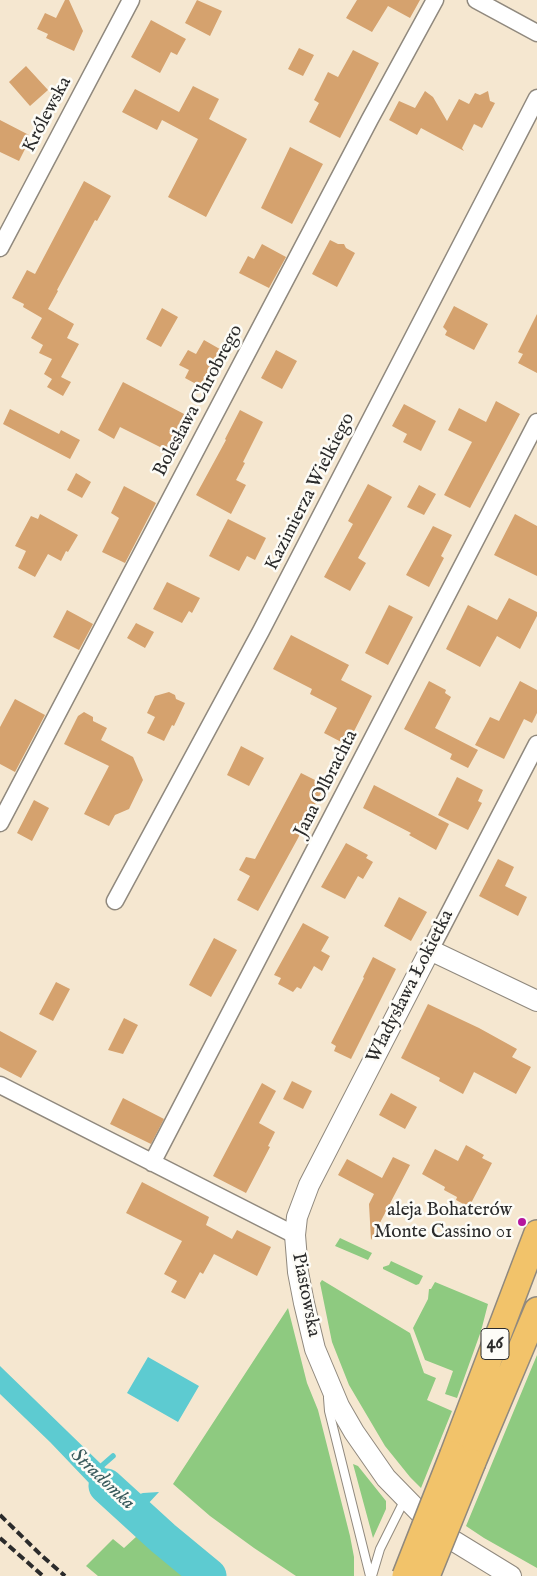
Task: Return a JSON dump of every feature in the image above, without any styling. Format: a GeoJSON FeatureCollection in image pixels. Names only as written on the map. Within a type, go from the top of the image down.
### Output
{"type":"FeatureCollection","features":[{"type":"Feature","properties":{"kind":"main road","name":"46"},"geometry":{"type":"LineString","coordinates":[[427,1576],[463,1458],[537,1233]]}},
{"type":"Feature","properties":{"kind":"main road","name":"46"},"geometry":{"type":"LineString","coordinates":[[405,1576],[537,1310]]}},
{"type":"Feature","properties":{"kind":"street","name":"Królewska"},"geometry":{"type":"LineString","coordinates":[[0,248],[131,0]]}},
{"type":"Feature","properties":{"kind":"street","name":"Bolesława Chrobrego"},"geometry":{"type":"LineString","coordinates":[[0,823],[370,119],[435,0]]}},
{"type":"Feature","properties":{"kind":"street"},"geometry":{"type":"LineString","coordinates":[[476,0],[537,33]]}},
{"type":"Feature","properties":{"kind":"street","name":"Kazimierza Wielkiego"},"geometry":{"type":"LineString","coordinates":[[115,901],[261,631],[537,98]]}},
{"type":"Feature","properties":{"kind":"street","name":"Jana Olbrachta"},"geometry":{"type":"LineString","coordinates":[[152,1163],[537,422]]}},
{"type":"Feature","properties":{"kind":"street","name":"Władysława Łokietka"},"geometry":{"type":"LineString","coordinates":[[295,1235],[297,1217],[309,1185],[537,744]]}},
{"type":"Feature","properties":{"kind":"street"},"geometry":{"type":"LineString","coordinates":[[430,950],[537,1001]]}},
{"type":"Feature","properties":{"kind":"street","name":"Piastowska"},"geometry":{"type":"LineString","coordinates":[[0,1085],[295,1235],[298,1272],[315,1349],[339,1406],[354,1432],[386,1478],[405,1499],[449,1538],[511,1576]]}},
{"type":"Feature","properties":{"kind":"lane"},"geometry":{"type":"LineString","coordinates":[[324,1371],[329,1411],[371,1576]]}},
{"type":"Feature","properties":{"kind":"lane"},"geometry":{"type":"LineString","coordinates":[[371,1576],[380,1549],[405,1499]]}},
{"type":"Feature","properties":{"kind":"green space"},"geometry":{"type":"Polygon","coordinates":[[[340,1238],[372,1253],[368,1260],[335,1246],[340,1238]]]}},
{"type":"Feature","properties":{"kind":"green space"},"geometry":{"type":"Polygon","coordinates":[[[391,1261],[423,1276],[419,1284],[416,1285],[383,1269],[391,1261]]]}},
{"type":"Feature","properties":{"kind":"green space"},"geometry":{"type":"Polygon","coordinates":[[[322,1280],[410,1333],[424,1373],[436,1378],[427,1400],[452,1411],[421,1488],[385,1446],[349,1385],[332,1342],[320,1283],[322,1280]]]}},
{"type":"Feature","properties":{"kind":"green space"},"geometry":{"type":"Polygon","coordinates":[[[435,1282],[488,1304],[481,1331],[457,1398],[445,1394],[453,1371],[425,1360],[413,1328],[428,1299],[429,1289],[431,1289],[435,1282]]]}},
{"type":"Feature","properties":{"kind":"green space"},"geometry":{"type":"Polygon","coordinates":[[[288,1308],[307,1383],[318,1410],[350,1536],[354,1557],[354,1576],[296,1576],[210,1516],[173,1484],[288,1308]]]}},
{"type":"Feature","properties":{"kind":"green space"},"geometry":{"type":"Polygon","coordinates":[[[537,1355],[537,1568],[466,1526],[537,1355]]]}},
{"type":"Feature","properties":{"kind":"green space"},"geometry":{"type":"Polygon","coordinates":[[[353,1464],[358,1466],[386,1501],[386,1509],[373,1538],[353,1464]]]}},
{"type":"Feature","properties":{"kind":"green space"},"geometry":{"type":"Polygon","coordinates":[[[137,1536],[186,1576],[98,1576],[86,1566],[113,1539],[124,1548],[137,1536]]]}},
{"type":"Feature","properties":{"kind":"water"},"geometry":{"type":"Polygon","coordinates":[[[148,1357],[199,1386],[178,1422],[127,1393],[148,1357]]]}},
{"type":"Feature","properties":{"kind":"water"},"geometry":{"type":"Polygon","coordinates":[[[0,1366],[134,1496],[143,1493],[159,1492],[146,1506],[149,1510],[132,1528],[50,1442],[0,1394],[0,1366]]]}},
{"type":"Feature","properties":{"kind":"water"},"geometry":{"type":"Polygon","coordinates":[[[154,1515],[223,1576],[186,1576],[137,1536],[137,1533],[154,1515]]]}},
{"type":"Feature","properties":{"kind":"building"},"geometry":{"type":"Polygon","coordinates":[[[65,0],[69,0],[83,31],[74,51],[46,38],[48,34],[37,29],[45,13],[56,18],[65,0]]]}},
{"type":"Feature","properties":{"kind":"building"},"geometry":{"type":"Polygon","coordinates":[[[197,0],[222,11],[210,36],[185,23],[197,0]]]}},
{"type":"Feature","properties":{"kind":"building"},"geometry":{"type":"Polygon","coordinates":[[[357,0],[420,0],[410,18],[388,6],[372,32],[346,18],[357,0]]]}},
{"type":"Feature","properties":{"kind":"building"},"geometry":{"type":"Polygon","coordinates":[[[151,20],[186,39],[177,55],[171,52],[160,73],[131,57],[151,20]]]}},
{"type":"Feature","properties":{"kind":"building"},"geometry":{"type":"Polygon","coordinates":[[[299,48],[314,55],[303,76],[288,69],[299,48]]]}},
{"type":"Feature","properties":{"kind":"building"},"geometry":{"type":"Polygon","coordinates":[[[353,50],[379,63],[340,138],[309,122],[319,103],[314,100],[328,72],[338,77],[353,50]]]}},
{"type":"Feature","properties":{"kind":"building"},"geometry":{"type":"Polygon","coordinates":[[[26,66],[48,90],[30,106],[9,82],[26,66]]]}},
{"type":"Feature","properties":{"kind":"building"},"geometry":{"type":"Polygon","coordinates":[[[193,86],[219,99],[209,119],[247,139],[206,217],[168,197],[198,139],[162,120],[157,130],[122,112],[135,89],[179,112],[193,86]]]}},
{"type":"Feature","properties":{"kind":"building"},"geometry":{"type":"Polygon","coordinates":[[[425,91],[433,97],[447,121],[459,99],[469,104],[475,93],[480,95],[488,91],[490,101],[495,103],[482,128],[474,124],[462,148],[464,151],[421,128],[417,135],[389,120],[399,101],[415,108],[425,91]]]}},
{"type":"Feature","properties":{"kind":"building"},"geometry":{"type":"Polygon","coordinates":[[[0,120],[29,135],[29,141],[19,161],[0,152],[0,120]]]}},
{"type":"Feature","properties":{"kind":"building"},"geometry":{"type":"Polygon","coordinates":[[[290,147],[323,164],[292,224],[261,208],[290,147]]]}},
{"type":"Feature","properties":{"kind":"building"},"geometry":{"type":"Polygon","coordinates":[[[84,181],[111,196],[97,221],[95,220],[48,309],[74,324],[67,338],[79,344],[61,377],[71,382],[63,396],[47,387],[52,379],[44,374],[52,359],[39,353],[43,345],[31,338],[42,318],[23,307],[24,304],[12,298],[27,270],[35,274],[84,181]]]}},
{"type":"Feature","properties":{"kind":"building"},"geometry":{"type":"Polygon","coordinates":[[[330,240],[338,244],[344,244],[346,248],[355,253],[337,287],[312,274],[330,240]]]}},
{"type":"Feature","properties":{"kind":"building"},"geometry":{"type":"Polygon","coordinates":[[[262,244],[286,257],[269,288],[239,273],[248,256],[254,259],[262,244]]]}},
{"type":"Feature","properties":{"kind":"building"},"geometry":{"type":"Polygon","coordinates":[[[454,306],[488,324],[474,350],[445,335],[447,331],[443,327],[454,306]]]}},
{"type":"Feature","properties":{"kind":"building"},"geometry":{"type":"Polygon","coordinates":[[[162,308],[178,317],[161,347],[146,339],[162,308]]]}},
{"type":"Feature","properties":{"kind":"building"},"geometry":{"type":"Polygon","coordinates":[[[537,314],[537,373],[518,363],[523,354],[518,352],[537,314]]]}},
{"type":"Feature","properties":{"kind":"building"},"geometry":{"type":"Polygon","coordinates":[[[204,340],[225,352],[223,356],[227,357],[209,391],[185,378],[189,370],[179,365],[188,350],[196,354],[204,340]]]}},
{"type":"Feature","properties":{"kind":"building"},"geometry":{"type":"Polygon","coordinates":[[[276,350],[297,361],[282,389],[261,378],[276,350]]]}},
{"type":"Feature","properties":{"kind":"building"},"geometry":{"type":"Polygon","coordinates":[[[123,382],[186,415],[168,451],[120,427],[114,439],[98,430],[123,382]]]}},
{"type":"Feature","properties":{"kind":"building"},"geometry":{"type":"Polygon","coordinates":[[[496,401],[520,414],[470,508],[444,495],[472,442],[448,430],[459,408],[486,422],[496,401]]]}},
{"type":"Feature","properties":{"kind":"building"},"geometry":{"type":"Polygon","coordinates":[[[404,404],[436,421],[421,451],[403,442],[407,434],[392,426],[404,404]]]}},
{"type":"Feature","properties":{"kind":"building"},"geometry":{"type":"Polygon","coordinates":[[[10,409],[59,434],[61,430],[80,440],[70,459],[3,424],[10,409]]]}},
{"type":"Feature","properties":{"kind":"building"},"geometry":{"type":"Polygon","coordinates":[[[240,410],[263,422],[236,480],[246,485],[231,514],[196,495],[240,410]]]}},
{"type":"Feature","properties":{"kind":"building"},"geometry":{"type":"Polygon","coordinates":[[[76,473],[91,482],[82,498],[67,490],[76,473]]]}},
{"type":"Feature","properties":{"kind":"building"},"geometry":{"type":"Polygon","coordinates":[[[368,484],[392,497],[358,558],[366,563],[350,591],[324,577],[353,524],[348,521],[368,484]]]}},
{"type":"Feature","properties":{"kind":"building"},"geometry":{"type":"Polygon","coordinates":[[[419,485],[436,494],[424,515],[407,507],[419,485]]]}},
{"type":"Feature","properties":{"kind":"building"},"geometry":{"type":"Polygon","coordinates":[[[124,486],[156,503],[125,563],[102,552],[119,518],[111,513],[124,486]]]}},
{"type":"Feature","properties":{"kind":"building"},"geometry":{"type":"Polygon","coordinates":[[[40,514],[78,535],[61,561],[48,554],[35,577],[18,568],[26,551],[15,546],[31,516],[38,519],[40,514]]]}},
{"type":"Feature","properties":{"kind":"building"},"geometry":{"type":"Polygon","coordinates":[[[515,514],[537,526],[537,576],[494,555],[515,514]]]}},
{"type":"Feature","properties":{"kind":"building"},"geometry":{"type":"Polygon","coordinates":[[[228,519],[266,538],[255,560],[247,556],[239,571],[209,556],[228,519]]]}},
{"type":"Feature","properties":{"kind":"building"},"geometry":{"type":"Polygon","coordinates":[[[433,526],[452,535],[441,556],[444,558],[429,587],[406,575],[433,526]]]}},
{"type":"Feature","properties":{"kind":"building"},"geometry":{"type":"Polygon","coordinates":[[[167,582],[200,598],[192,613],[189,611],[182,623],[153,609],[167,582]]]}},
{"type":"Feature","properties":{"kind":"building"},"geometry":{"type":"Polygon","coordinates":[[[509,598],[537,612],[537,616],[520,649],[497,636],[480,667],[446,649],[468,605],[497,620],[509,598]]]}},
{"type":"Feature","properties":{"kind":"building"},"geometry":{"type":"Polygon","coordinates":[[[389,605],[413,617],[388,665],[365,653],[389,605]]]}},
{"type":"Feature","properties":{"kind":"building"},"geometry":{"type":"Polygon","coordinates":[[[67,610],[93,624],[79,650],[53,637],[67,610]]]}},
{"type":"Feature","properties":{"kind":"building"},"geometry":{"type":"Polygon","coordinates":[[[136,623],[154,632],[145,648],[127,638],[136,623]]]}},
{"type":"Feature","properties":{"kind":"building"},"geometry":{"type":"Polygon","coordinates":[[[291,635],[349,665],[341,680],[372,696],[347,745],[324,733],[337,708],[310,694],[312,689],[273,669],[291,635]]]}},
{"type":"Feature","properties":{"kind":"building"},"geometry":{"type":"Polygon","coordinates":[[[429,681],[446,690],[445,693],[451,697],[435,728],[478,750],[468,768],[450,759],[452,754],[404,729],[429,681]]]}},
{"type":"Feature","properties":{"kind":"building"},"geometry":{"type":"Polygon","coordinates":[[[520,681],[537,690],[537,713],[532,723],[524,719],[504,759],[475,745],[490,717],[499,721],[520,681]]]}},
{"type":"Feature","properties":{"kind":"building"},"geometry":{"type":"Polygon","coordinates":[[[169,692],[175,695],[176,699],[185,703],[164,741],[147,733],[155,717],[147,713],[155,696],[169,692]]]}},
{"type":"Feature","properties":{"kind":"building"},"geometry":{"type":"Polygon","coordinates":[[[15,699],[45,715],[15,772],[0,764],[0,727],[15,699]]]}},
{"type":"Feature","properties":{"kind":"building"},"geometry":{"type":"Polygon","coordinates":[[[84,712],[93,717],[93,721],[107,728],[101,740],[133,757],[143,780],[129,809],[115,815],[109,826],[84,814],[109,766],[64,744],[78,716],[84,712]]]}},
{"type":"Feature","properties":{"kind":"building"},"geometry":{"type":"Polygon","coordinates":[[[241,746],[264,758],[249,786],[227,775],[241,746]]]}},
{"type":"Feature","properties":{"kind":"building"},"geometry":{"type":"Polygon","coordinates":[[[301,773],[325,785],[258,911],[237,900],[250,876],[239,870],[246,857],[255,859],[301,773]]]}},
{"type":"Feature","properties":{"kind":"building"},"geometry":{"type":"Polygon","coordinates":[[[457,777],[483,790],[478,801],[482,803],[468,830],[438,815],[457,777]]]}},
{"type":"Feature","properties":{"kind":"building"},"geometry":{"type":"Polygon","coordinates":[[[374,785],[449,824],[436,850],[409,835],[411,833],[363,808],[374,785]]]}},
{"type":"Feature","properties":{"kind":"building"},"geometry":{"type":"Polygon","coordinates":[[[34,800],[49,808],[32,841],[17,833],[34,800]]]}},
{"type":"Feature","properties":{"kind":"building"},"geometry":{"type":"Polygon","coordinates":[[[346,843],[368,855],[366,858],[373,862],[363,879],[358,876],[345,899],[321,887],[346,843]]]}},
{"type":"Feature","properties":{"kind":"building"},"geometry":{"type":"Polygon","coordinates":[[[498,859],[514,867],[505,886],[527,897],[518,916],[479,896],[498,859]]]}},
{"type":"Feature","properties":{"kind":"building"},"geometry":{"type":"Polygon","coordinates":[[[399,897],[427,912],[411,941],[384,926],[399,897]]]}},
{"type":"Feature","properties":{"kind":"building"},"geometry":{"type":"Polygon","coordinates":[[[303,923],[329,937],[321,951],[330,956],[322,971],[314,966],[301,989],[297,987],[293,992],[278,984],[281,978],[274,975],[303,923]]]}},
{"type":"Feature","properties":{"kind":"building"},"geometry":{"type":"Polygon","coordinates":[[[214,938],[237,950],[211,997],[189,985],[214,938]]]}},
{"type":"Feature","properties":{"kind":"building"},"geometry":{"type":"Polygon","coordinates":[[[373,957],[396,969],[351,1059],[334,1051],[336,1046],[331,1043],[373,957]]]}},
{"type":"Feature","properties":{"kind":"building"},"geometry":{"type":"Polygon","coordinates":[[[56,982],[70,989],[53,1021],[39,1014],[56,982]]]}},
{"type":"Feature","properties":{"kind":"building"},"geometry":{"type":"Polygon","coordinates":[[[428,1004],[479,1028],[517,1049],[512,1057],[531,1067],[516,1094],[474,1072],[463,1094],[439,1081],[440,1078],[401,1058],[428,1004]]]}},
{"type":"Feature","properties":{"kind":"building"},"geometry":{"type":"Polygon","coordinates":[[[124,1018],[138,1025],[123,1054],[108,1050],[124,1018]]]}},
{"type":"Feature","properties":{"kind":"building"},"geometry":{"type":"Polygon","coordinates":[[[0,1031],[37,1051],[21,1078],[0,1067],[0,1031]]]}},
{"type":"Feature","properties":{"kind":"building"},"geometry":{"type":"Polygon","coordinates":[[[292,1081],[312,1091],[303,1109],[283,1099],[292,1081]]]}},
{"type":"Feature","properties":{"kind":"building"},"geometry":{"type":"Polygon","coordinates":[[[262,1083],[276,1091],[259,1123],[275,1132],[268,1146],[270,1147],[246,1193],[213,1176],[262,1083]]]}},
{"type":"Feature","properties":{"kind":"building"},"geometry":{"type":"Polygon","coordinates":[[[391,1093],[417,1107],[405,1129],[379,1115],[391,1093]]]}},
{"type":"Feature","properties":{"kind":"building"},"geometry":{"type":"Polygon","coordinates":[[[123,1098],[164,1119],[151,1144],[110,1124],[123,1098]]]}},
{"type":"Feature","properties":{"kind":"building"},"geometry":{"type":"Polygon","coordinates":[[[466,1145],[484,1155],[482,1158],[492,1163],[469,1207],[456,1200],[457,1197],[444,1190],[445,1187],[422,1174],[435,1149],[458,1161],[466,1145]]]}},
{"type":"Feature","properties":{"kind":"building"},"geometry":{"type":"Polygon","coordinates":[[[393,1157],[410,1165],[371,1240],[369,1204],[374,1194],[338,1175],[347,1159],[382,1178],[393,1157]]]}},
{"type":"Feature","properties":{"kind":"building"},"geometry":{"type":"Polygon","coordinates":[[[142,1182],[209,1217],[206,1225],[232,1239],[237,1230],[271,1247],[257,1276],[214,1254],[203,1274],[200,1272],[185,1299],[171,1292],[177,1281],[164,1274],[182,1241],[126,1213],[142,1182]]]}},
{"type":"Feature","properties":{"kind":"waterway"},"geometry":{"type":"LineString","coordinates":[[97,1470],[113,1456]]}},
{"type":"Feature","properties":{"kind":"waterway","name":"Stradomka"},"geometry":{"type":"LineString","coordinates":[[106,1486],[163,1538],[209,1576]]}},
{"type":"Feature","properties":{"kind":"railway"},"geometry":{"type":"LineString","coordinates":[[0,1515],[65,1576]]}},
{"type":"Feature","properties":{"kind":"railway"},"geometry":{"type":"LineString","coordinates":[[0,1538],[43,1576]]}},
{"type":"Feature","properties":{"kind":"place","name":"aleja Bohaterów Monte Cassino 01"},"geometry":{"type":"Point","coordinates":[522,1222]}}]}
